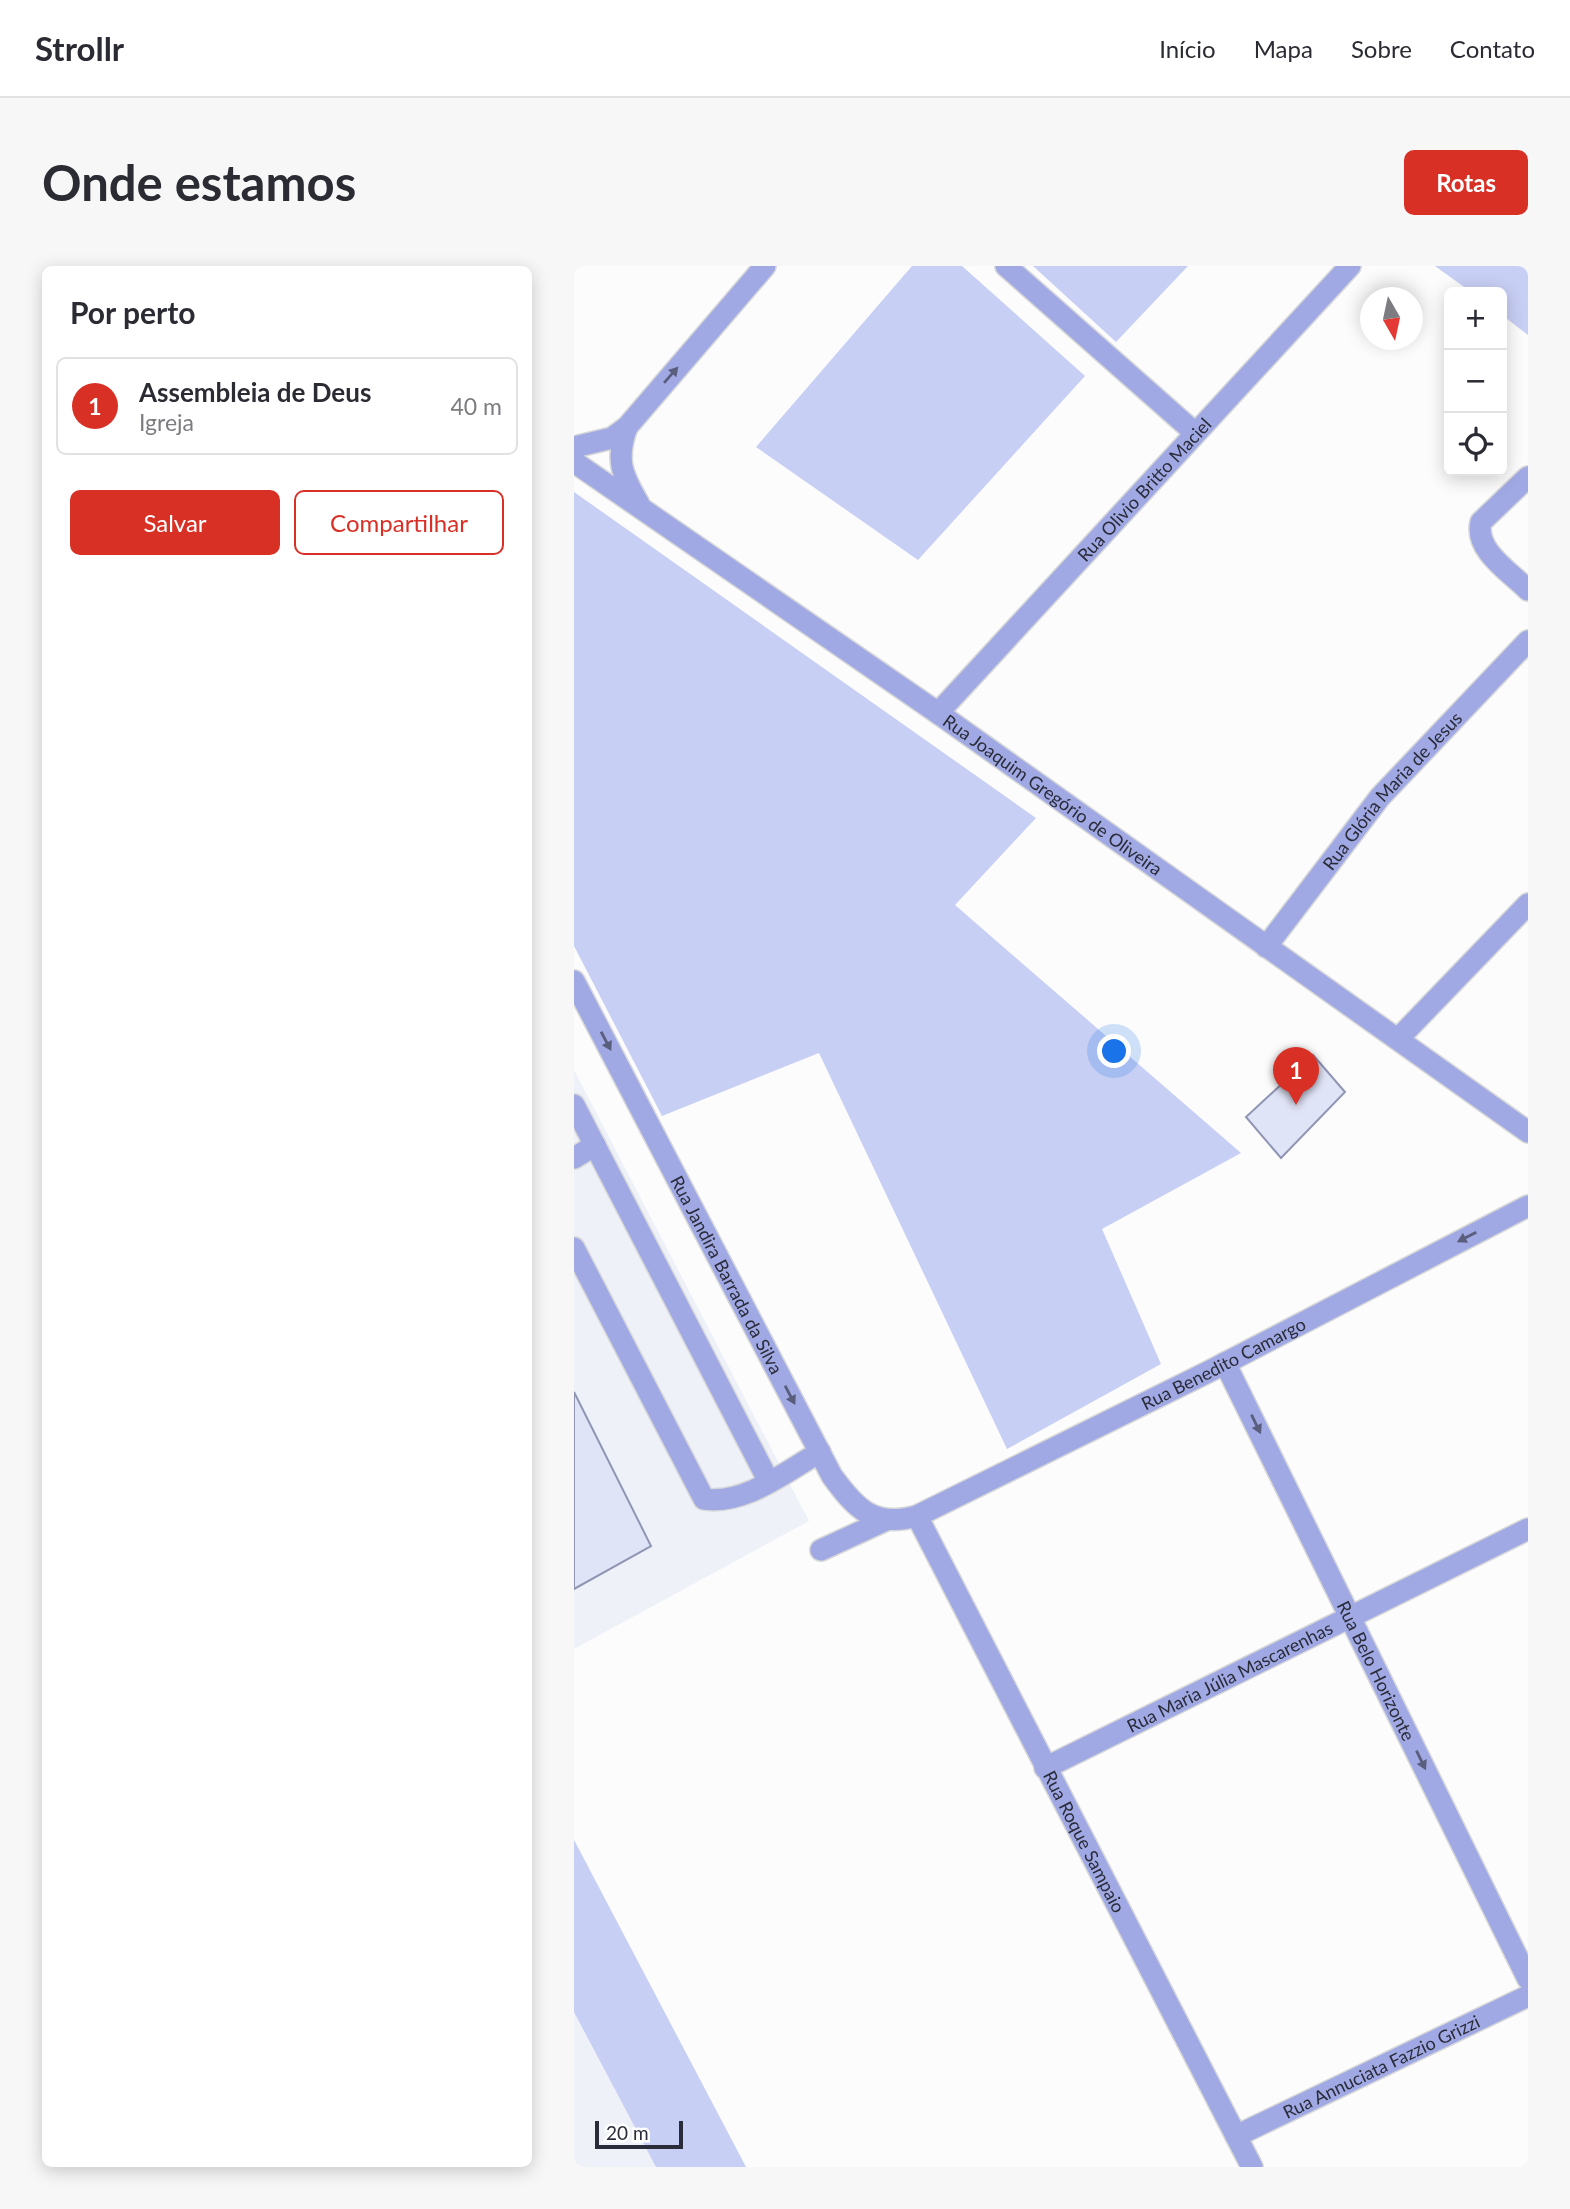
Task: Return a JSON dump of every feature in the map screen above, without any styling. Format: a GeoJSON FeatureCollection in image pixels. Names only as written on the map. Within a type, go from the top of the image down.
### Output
{"type":"FeatureCollection","features":[{"type":"Feature","properties":{"kind":"street"},"geometry":{"type":"LineString","coordinates":[[574,447],[612,438],[627,427],[765,266]]}},
{"type":"Feature","properties":{"kind":"street"},"geometry":{"type":"LineString","coordinates":[[1006,266],[1194,432]]}},
{"type":"Feature","properties":{"kind":"street","name":"Rua Olivio Britto Maciel"},"geometry":{"type":"LineString","coordinates":[[938,713],[1194,432],[1350,266]]}},
{"type":"Feature","properties":{"kind":"street"},"geometry":{"type":"LineString","coordinates":[[627,427],[620,447],[621,465],[642,509]]}},
{"type":"Feature","properties":{"kind":"street","name":"Rua Joaquim Gregório de Oliveira"},"geometry":{"type":"LineString","coordinates":[[574,462],[938,713],[1528,1132]]}},
{"type":"Feature","properties":{"kind":"street"},"geometry":{"type":"LineString","coordinates":[[1528,477],[1481,522],[1479,530],[1481,544],[1528,590]]}},
{"type":"Feature","properties":{"kind":"street","name":"Rua Glória Maria de Jesus"},"geometry":{"type":"LineString","coordinates":[[1266,947],[1380,797],[1528,641]]}},
{"type":"Feature","properties":{"kind":"street"},"geometry":{"type":"LineString","coordinates":[[1398,1039],[1528,904]]}},
{"type":"Feature","properties":{"kind":"street","name":"Rua Jandira Barrada da Silva"},"geometry":{"type":"LineString","coordinates":[[574,981],[820,1452],[854,1505],[884,1521]]}},
{"type":"Feature","properties":{"kind":"street"},"geometry":{"type":"LineString","coordinates":[[574,1105],[769,1482]]}},
{"type":"Feature","properties":{"kind":"street"},"geometry":{"type":"LineString","coordinates":[[574,1158],[595,1145]]}},
{"type":"Feature","properties":{"kind":"street","name":"Rua Benedito Camargo"},"geometry":{"type":"LineString","coordinates":[[917,1516],[1225,1363],[1528,1206]]}},
{"type":"Feature","properties":{"kind":"street"},"geometry":{"type":"LineString","coordinates":[[574,1248],[704,1499],[723,1502],[769,1482],[820,1452]]}},
{"type":"Feature","properties":{"kind":"street","name":"Rua Belo Horizonte"},"geometry":{"type":"LineString","coordinates":[[1225,1363],[1528,1979]]}},
{"type":"Feature","properties":{"kind":"street"},"geometry":{"type":"LineString","coordinates":[[821,1550],[884,1521],[917,1516]]}},
{"type":"Feature","properties":{"kind":"street","name":"Rua Roque Sampaio"},"geometry":{"type":"LineString","coordinates":[[917,1516],[1252,2167]]}},
{"type":"Feature","properties":{"kind":"street","name":"Rua Maria Júlia Mascarenhas"},"geometry":{"type":"LineString","coordinates":[[1045,1768],[1528,1528]]}},
{"type":"Feature","properties":{"kind":"street","name":"Rua Annuciata Fazzio Grizzi"},"geometry":{"type":"LineString","coordinates":[[1236,2136],[1528,1996]]}},
{"type":"Feature","properties":{"kind":"shaded area"},"geometry":{"type":"Polygon","coordinates":[[[912,266],[962,266],[1085,376],[918,560],[756,447],[912,266]]]}},
{"type":"Feature","properties":{"kind":"shaded area"},"geometry":{"type":"Polygon","coordinates":[[[1033,266],[1188,266],[1116,342],[1033,266]]]}},
{"type":"Feature","properties":{"kind":"shaded area"},"geometry":{"type":"Polygon","coordinates":[[[1435,266],[1528,266],[1528,335],[1507,319],[1507,287],[1464,287],[1435,266]]]}},
{"type":"Feature","properties":{"kind":"shaded area"},"geometry":{"type":"Polygon","coordinates":[[[574,492],[1036,818],[955,905],[1241,1153],[1102,1229],[1161,1364],[1007,1449],[819,1053],[662,1116],[574,946],[574,492]]]}},
{"type":"Feature","properties":{"kind":"shaded area"},"geometry":{"type":"Polygon","coordinates":[[[574,1070],[809,1521],[574,1649],[574,1070]]]}},
{"type":"Feature","properties":{"kind":"shaded area"},"geometry":{"type":"Polygon","coordinates":[[[574,1840],[746,2167],[574,2167],[574,1840]]]}},
{"type":"Feature","properties":{"kind":"shaded area"},"geometry":{"type":"Polygon","coordinates":[[[574,1840],[746,2167],[656,2167],[574,2012],[574,1840]]]}},
{"type":"Feature","properties":{"kind":"building"},"geometry":{"type":"Polygon","coordinates":[[[1313,1055],[1345,1092],[1281,1158],[1246,1117],[1313,1055]]]}},
{"type":"Feature","properties":{"kind":"building"},"geometry":{"type":"Polygon","coordinates":[[[574,1392],[651,1546],[574,1589],[574,1392]]]}},
{"type":"Feature","properties":{"kind":"place","name":"Assembleia de Deus"},"geometry":{"type":"Point","coordinates":[1296,1105]}}]}
